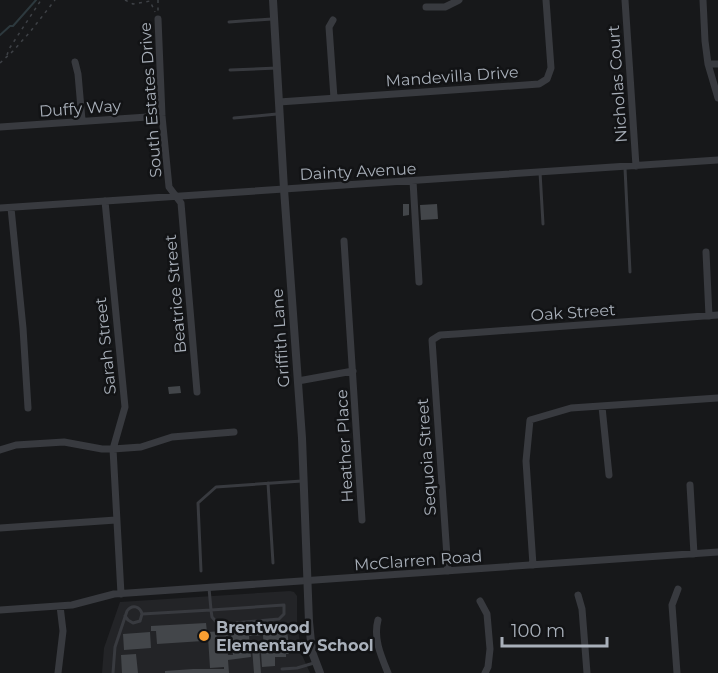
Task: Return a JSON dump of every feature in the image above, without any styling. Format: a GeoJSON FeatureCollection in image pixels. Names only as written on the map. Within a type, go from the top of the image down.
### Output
{"type":"FeatureCollection","features":[{"type":"Feature","properties":{"kind":"street","name":"Griffith Lane"},"geometry":{"type":"LineString","coordinates":[[273,0],[298,381],[311,642],[312,652],[320,673]]}},
{"type":"Feature","properties":{"kind":"street"},"geometry":{"type":"LineString","coordinates":[[426,7],[445,7],[459,0]]}},
{"type":"Feature","properties":{"kind":"street","name":"Mandevilla Drive"},"geometry":{"type":"LineString","coordinates":[[279,102],[539,84],[547,79],[551,68],[546,0]]}},
{"type":"Feature","properties":{"kind":"street","name":"Nicholas Court"},"geometry":{"type":"LineString","coordinates":[[625,0],[636,166]]}},
{"type":"Feature","properties":{"kind":"street"},"geometry":{"type":"LineString","coordinates":[[703,0],[708,64],[718,98]]}},
{"type":"Feature","properties":{"kind":"street","name":"South Estates Drive"},"geometry":{"type":"LineString","coordinates":[[158,19],[162,116],[169,187],[176,196]]}},
{"type":"Feature","properties":{"kind":"street"},"geometry":{"type":"LineString","coordinates":[[333,20],[329,27],[334,98]]}},
{"type":"Feature","properties":{"kind":"street"},"geometry":{"type":"LineString","coordinates":[[75,62],[82,120]]}},
{"type":"Feature","properties":{"kind":"street"},"geometry":{"type":"LineString","coordinates":[[708,64],[718,64]]}},
{"type":"Feature","properties":{"kind":"street","name":"Duffy Way"},"geometry":{"type":"LineString","coordinates":[[0,127],[162,116]]}},
{"type":"Feature","properties":{"kind":"street","name":"Dainty Avenue"},"geometry":{"type":"LineString","coordinates":[[0,208],[718,160]]}},
{"type":"Feature","properties":{"kind":"street"},"geometry":{"type":"LineString","coordinates":[[413,181],[419,282]]}},
{"type":"Feature","properties":{"kind":"street","name":"Beatrice Street"},"geometry":{"type":"LineString","coordinates":[[176,196],[181,203],[197,392]]}},
{"type":"Feature","properties":{"kind":"street","name":"Sarah Street"},"geometry":{"type":"LineString","coordinates":[[105,201],[125,407],[112,449],[121,594]]}},
{"type":"Feature","properties":{"kind":"street"},"geometry":{"type":"LineString","coordinates":[[11,208],[28,408]]}},
{"type":"Feature","properties":{"kind":"street","name":"Heather Place"},"geometry":{"type":"LineString","coordinates":[[344,241],[362,520]]}},
{"type":"Feature","properties":{"kind":"street"},"geometry":{"type":"LineString","coordinates":[[706,252],[709,316]]}},
{"type":"Feature","properties":{"kind":"street","name":"Oak Street"},"geometry":{"type":"LineString","coordinates":[[432,340],[441,335],[718,315]]}},
{"type":"Feature","properties":{"kind":"street","name":"Sequoia Street"},"geometry":{"type":"LineString","coordinates":[[432,340],[448,571]]}},
{"type":"Feature","properties":{"kind":"street","name":"Heather Place"},"geometry":{"type":"LineString","coordinates":[[298,381],[353,371]]}},
{"type":"Feature","properties":{"kind":"street"},"geometry":{"type":"LineString","coordinates":[[534,565],[526,461],[530,420],[571,408],[718,398]]}},
{"type":"Feature","properties":{"kind":"street"},"geometry":{"type":"LineString","coordinates":[[602,406],[609,475]]}},
{"type":"Feature","properties":{"kind":"street"},"geometry":{"type":"LineString","coordinates":[[0,450],[16,445],[64,442],[102,449],[141,447],[172,437],[234,432]]}},
{"type":"Feature","properties":{"kind":"street"},"geometry":{"type":"LineString","coordinates":[[690,485],[694,554]]}},
{"type":"Feature","properties":{"kind":"street"},"geometry":{"type":"LineString","coordinates":[[0,528],[116,520]]}},
{"type":"Feature","properties":{"kind":"street","name":"McClarren Road"},"geometry":{"type":"LineString","coordinates":[[0,610],[72,605],[121,594],[718,552]]}},
{"type":"Feature","properties":{"kind":"street"},"geometry":{"type":"LineString","coordinates":[[677,673],[672,605],[678,589]]}},
{"type":"Feature","properties":{"kind":"street"},"geometry":{"type":"LineString","coordinates":[[578,595],[582,609],[587,673]]}},
{"type":"Feature","properties":{"kind":"street"},"geometry":{"type":"LineString","coordinates":[[480,601],[487,614],[490,649],[485,673]]}},
{"type":"Feature","properties":{"kind":"street"},"geometry":{"type":"LineString","coordinates":[[58,673],[63,631],[60,606]]}},
{"type":"Feature","properties":{"kind":"street"},"geometry":{"type":"LineString","coordinates":[[378,620],[375,630],[380,654],[388,673]]}},
{"type":"Feature","properties":{"kind":"lane"},"geometry":{"type":"LineString","coordinates":[[229,22],[274,18]]}},
{"type":"Feature","properties":{"kind":"lane"},"geometry":{"type":"LineString","coordinates":[[230,70],[277,68]]}},
{"type":"Feature","properties":{"kind":"lane"},"geometry":{"type":"LineString","coordinates":[[234,118],[279,114]]}},
{"type":"Feature","properties":{"kind":"lane"},"geometry":{"type":"LineString","coordinates":[[625,166],[630,272]]}},
{"type":"Feature","properties":{"kind":"lane"},"geometry":{"type":"LineString","coordinates":[[540,172],[543,224]]}},
{"type":"Feature","properties":{"kind":"lane"},"geometry":{"type":"LineString","coordinates":[[201,571],[198,503],[216,487],[303,481]]}},
{"type":"Feature","properties":{"kind":"lane"},"geometry":{"type":"LineString","coordinates":[[268,483],[273,563]]}},
{"type":"Feature","properties":{"kind":"lane"},"geometry":{"type":"LineString","coordinates":[[142,614],[211,610],[284,605],[284,614],[279,619],[218,624],[212,617],[211,610],[210,588]]}},
{"type":"Feature","properties":{"kind":"lane"},"geometry":{"type":"LineString","coordinates":[[113,673],[116,646],[125,616],[127,610],[133,607],[139,608],[142,614],[140,621],[133,623],[125,616]]}},
{"type":"Feature","properties":{"kind":"lane"},"geometry":{"type":"LineString","coordinates":[[282,669],[297,668],[316,662]]}},
{"type":"Feature","properties":{"kind":"lane"},"geometry":{"type":"LineString","coordinates":[[297,668],[298,673]]}},
{"type":"Feature","properties":{"kind":"path"},"geometry":{"type":"LineString","coordinates":[[7,56],[9,49],[41,0]]}},
{"type":"Feature","properties":{"kind":"path"},"geometry":{"type":"LineString","coordinates":[[0,63],[30,32],[55,0]]}},
{"type":"Feature","properties":{"kind":"path"},"geometry":{"type":"LineString","coordinates":[[124,0],[133,4],[150,1],[158,19]]}},
{"type":"Feature","properties":{"kind":"path","name":"South Estates Drive"},"geometry":{"type":"LineString","coordinates":[[158,0],[158,19]]}},
{"type":"Feature","properties":{"kind":"shaded area","name":"Brentwood Elementary School"},"geometry":{"type":"Polygon","coordinates":[[[290,591],[297,596],[297,624],[302,655],[310,673],[102,673],[104,648],[120,602],[290,591]]]}},
{"type":"Feature","properties":{"kind":"building"},"geometry":{"type":"Polygon","coordinates":[[[403,204],[409,204],[409,215],[403,216],[403,204]]]}},
{"type":"Feature","properties":{"kind":"building"},"geometry":{"type":"Polygon","coordinates":[[[437,204],[438,219],[421,220],[420,205],[437,204]]]}},
{"type":"Feature","properties":{"kind":"building"},"geometry":{"type":"Polygon","coordinates":[[[180,386],[181,393],[169,394],[168,387],[180,386]]]}},
{"type":"Feature","properties":{"kind":"building"},"geometry":{"type":"Polygon","coordinates":[[[206,623],[207,632],[284,628],[288,637],[289,654],[286,654],[286,657],[275,657],[275,666],[262,667],[263,635],[249,636],[251,657],[228,660],[229,673],[165,673],[165,671],[193,669],[224,669],[224,667],[210,668],[208,637],[203,637],[203,641],[157,644],[156,631],[151,631],[151,626],[206,623]],[[231,635],[226,636],[228,655],[233,655],[231,635]]]}},
{"type":"Feature","properties":{"kind":"building"},"geometry":{"type":"Polygon","coordinates":[[[150,632],[151,648],[124,650],[123,634],[150,632]]]}},
{"type":"Feature","properties":{"kind":"building"},"geometry":{"type":"Polygon","coordinates":[[[259,647],[261,673],[254,673],[252,648],[259,647]]]}},
{"type":"Feature","properties":{"kind":"building"},"geometry":{"type":"Polygon","coordinates":[[[136,654],[138,673],[122,673],[121,655],[136,654]]]}},
{"type":"Feature","properties":{"kind":"waterway"},"geometry":{"type":"LineString","coordinates":[[0,35],[13,26],[36,0]]}},
{"type":"Feature","properties":{"kind":"place","name":"Brentwood Elementary School"},"geometry":{"type":"Point","coordinates":[204,636]}}]}
